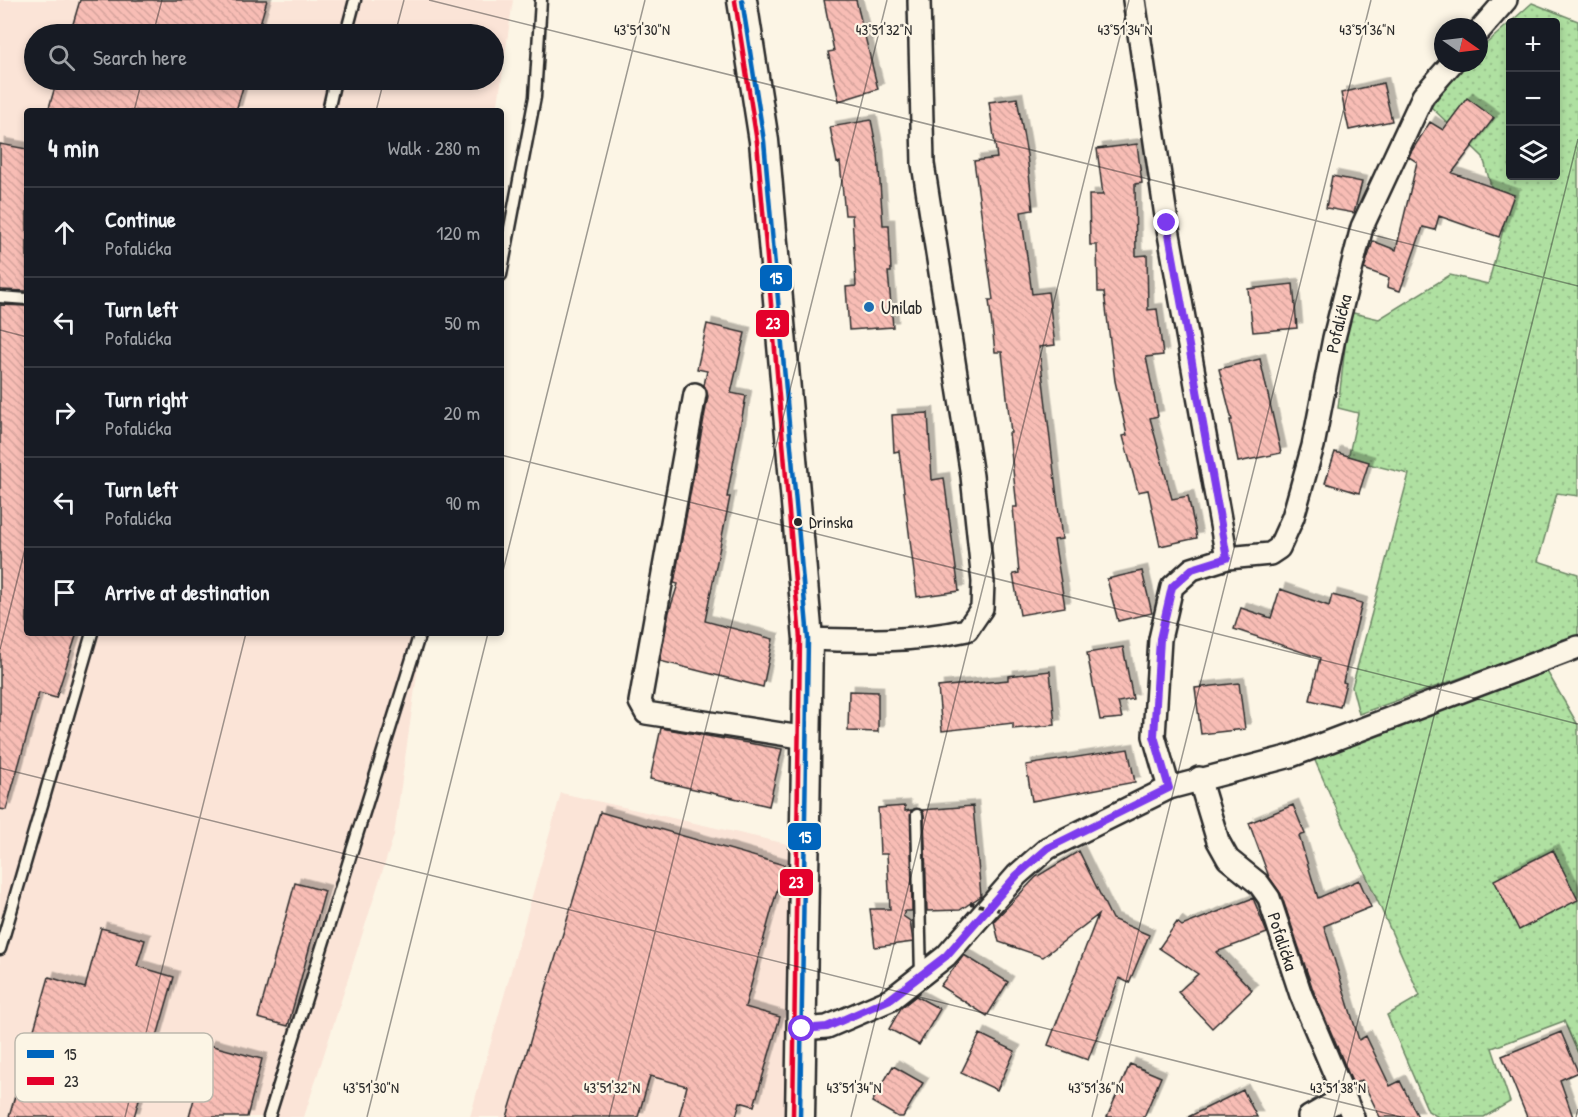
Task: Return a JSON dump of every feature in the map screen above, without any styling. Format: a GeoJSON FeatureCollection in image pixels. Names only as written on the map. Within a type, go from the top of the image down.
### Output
{"type":"FeatureCollection","features":[{"type":"Feature","properties":{"kind":"main road"},"geometry":{"type":"LineString","coordinates":[[742,0],[764,141],[808,639],[800,1117]]}},
{"type":"Feature","properties":{"kind":"street"},"geometry":{"type":"LineString","coordinates":[[808,639],[887,642],[931,638],[967,630],[982,608],[983,582],[972,476],[923,164],[919,0]]}},
{"type":"Feature","properties":{"kind":"street"},"geometry":{"type":"LineString","coordinates":[[1134,0],[1170,245],[1227,558]]}},
{"type":"Feature","properties":{"kind":"street"},"geometry":{"type":"LineString","coordinates":[[1488,21],[1506,0]]}},
{"type":"Feature","properties":{"kind":"street","name":"Pofalićka"},"geometry":{"type":"LineString","coordinates":[[1169,788],[1154,736],[1160,639],[1172,587],[1192,569],[1227,558],[1270,554],[1279,548],[1289,527],[1313,446],[1334,338],[1362,227],[1423,96],[1444,72]]}},
{"type":"Feature","properties":{"kind":"street"},"geometry":{"type":"LineString","coordinates":[[695,394],[640,702],[646,713],[807,738]]}},
{"type":"Feature","properties":{"kind":"street"},"geometry":{"type":"LineString","coordinates":[[802,1029],[827,1027],[880,1004],[946,956],[1017,875],[1048,848],[1169,788],[1199,778],[1291,756],[1578,647]]}},
{"type":"Feature","properties":{"kind":"street","name":"Pofalićka"},"geometry":{"type":"LineString","coordinates":[[1199,778],[1218,841],[1228,859],[1258,884],[1269,898],[1301,995],[1353,1117]]}},
{"type":"Feature","properties":{"kind":"street"},"geometry":{"type":"LineString","coordinates":[[1309,1117],[1344,1097]]}},
{"type":"Feature","properties":{"kind":"lane"},"geometry":{"type":"LineString","coordinates":[[349,24],[355,0]]}},
{"type":"Feature","properties":{"kind":"lane"},"geometry":{"type":"LineString","coordinates":[[504,259],[535,97],[541,0]]}},
{"type":"Feature","properties":{"kind":"lane"},"geometry":{"type":"LineString","coordinates":[[329,108],[333,90]]}},
{"type":"Feature","properties":{"kind":"lane"},"geometry":{"type":"LineString","coordinates":[[0,297],[24,298]]}},
{"type":"Feature","properties":{"kind":"lane"},"geometry":{"type":"LineString","coordinates":[[0,949],[91,636]]}},
{"type":"Feature","properties":{"kind":"lane"},"geometry":{"type":"LineString","coordinates":[[269,1117],[419,636]]}},
{"type":"Feature","properties":{"kind":"lane"},"geometry":{"type":"LineString","coordinates":[[916,815],[921,976]]}},
{"type":"Feature","properties":{"kind":"path"},"geometry":{"type":"LineString","coordinates":[[970,903],[999,910]]}},
{"type":"Feature","properties":{"kind":"shaded area"},"geometry":{"type":"Polygon","coordinates":[[[0,0],[513,0],[504,62],[504,24],[24,24],[24,90],[500,90],[497,108],[24,108],[24,274],[0,269],[0,0]]]}},
{"type":"Feature","properties":{"kind":"shaded area"},"geometry":{"type":"Polygon","coordinates":[[[76,636],[423,636],[394,835],[304,1117],[0,1117],[0,681],[56,698],[76,636]]]}},
{"type":"Feature","properties":{"kind":"shaded area"},"geometry":{"type":"Polygon","coordinates":[[[561,793],[805,848],[800,1117],[470,1117],[561,793]]]}},
{"type":"Feature","properties":{"kind":"green space"},"geometry":{"type":"Polygon","coordinates":[[[1532,3],[1578,21],[1578,496],[1557,493],[1538,561],[1578,574],[1578,636],[1359,714],[1352,687],[1409,474],[1348,459],[1358,413],[1338,408],[1349,312],[1379,319],[1450,275],[1488,284],[1503,230],[1483,157],[1431,107],[1458,72],[1488,72],[1488,42],[1506,26],[1506,180],[1560,180],[1560,18],[1515,18],[1532,3]]]}},
{"type":"Feature","properties":{"kind":"green space"},"geometry":{"type":"Polygon","coordinates":[[[1545,668],[1578,725],[1578,1053],[1564,1021],[1492,1048],[1510,1102],[1484,1117],[1438,1117],[1428,1111],[1387,1015],[1420,996],[1312,754],[1545,668]]]}},
{"type":"Feature","properties":{"kind":"building"},"geometry":{"type":"Polygon","coordinates":[[[80,0],[267,0],[260,24],[73,24],[80,0]]]}},
{"type":"Feature","properties":{"kind":"building"},"geometry":{"type":"Polygon","coordinates":[[[824,0],[856,0],[878,89],[839,101],[828,52],[834,51],[824,0]]]}},
{"type":"Feature","properties":{"kind":"building"},"geometry":{"type":"Polygon","coordinates":[[[1383,83],[1392,121],[1349,130],[1341,93],[1383,83]]]}},
{"type":"Feature","properties":{"kind":"building"},"geometry":{"type":"Polygon","coordinates":[[[54,90],[242,90],[237,108],[49,108],[54,90]]]}},
{"type":"Feature","properties":{"kind":"building"},"geometry":{"type":"Polygon","coordinates":[[[1017,98],[1027,155],[1033,210],[1021,212],[1032,294],[1048,292],[1055,345],[1039,347],[1062,539],[1054,540],[1065,607],[1020,615],[1013,574],[1019,573],[1013,507],[1017,507],[1009,433],[1011,433],[1002,352],[995,352],[989,300],[993,300],[974,161],[997,158],[989,102],[1017,98]]]}},
{"type":"Feature","properties":{"kind":"building"},"geometry":{"type":"Polygon","coordinates":[[[1467,98],[1494,118],[1452,173],[1514,195],[1499,237],[1439,216],[1435,230],[1423,227],[1400,291],[1387,287],[1389,278],[1364,269],[1373,241],[1396,250],[1417,162],[1409,157],[1411,152],[1430,122],[1443,130],[1467,98]]]}},
{"type":"Feature","properties":{"kind":"building"},"geometry":{"type":"Polygon","coordinates":[[[871,120],[878,155],[883,225],[889,225],[891,272],[888,272],[893,327],[849,330],[846,287],[856,286],[852,215],[845,215],[840,162],[837,163],[830,127],[871,120]]]}},
{"type":"Feature","properties":{"kind":"building"},"geometry":{"type":"Polygon","coordinates":[[[0,144],[24,148],[24,291],[0,290],[0,144]]]}},
{"type":"Feature","properties":{"kind":"building"},"geometry":{"type":"Polygon","coordinates":[[[1137,144],[1142,183],[1135,184],[1136,256],[1147,255],[1148,310],[1157,309],[1163,355],[1146,357],[1158,416],[1150,418],[1172,499],[1188,496],[1197,538],[1160,546],[1148,490],[1138,492],[1123,436],[1127,435],[1115,381],[1104,292],[1098,292],[1097,245],[1090,245],[1089,195],[1103,195],[1097,149],[1137,144]]]}},
{"type":"Feature","properties":{"kind":"building"},"geometry":{"type":"Polygon","coordinates":[[[1332,176],[1362,182],[1354,213],[1326,208],[1332,176]]]}},
{"type":"Feature","properties":{"kind":"building"},"geometry":{"type":"Polygon","coordinates":[[[1293,284],[1297,328],[1253,332],[1248,289],[1293,284]]]}},
{"type":"Feature","properties":{"kind":"building"},"geometry":{"type":"Polygon","coordinates":[[[0,305],[24,306],[24,636],[76,636],[56,698],[39,693],[6,810],[0,809],[0,305]]]}},
{"type":"Feature","properties":{"kind":"building"},"geometry":{"type":"Polygon","coordinates":[[[707,324],[745,333],[731,393],[746,396],[727,497],[730,497],[705,621],[773,639],[763,687],[660,661],[669,612],[678,584],[674,583],[708,396],[704,385],[707,371],[697,369],[707,324]]]}},
{"type":"Feature","properties":{"kind":"building"},"geometry":{"type":"Polygon","coordinates":[[[1260,359],[1281,453],[1238,462],[1230,420],[1232,420],[1219,369],[1260,359]]]}},
{"type":"Feature","properties":{"kind":"building"},"geometry":{"type":"Polygon","coordinates":[[[928,413],[932,480],[944,478],[959,591],[917,597],[899,451],[894,452],[892,415],[928,413]]]}},
{"type":"Feature","properties":{"kind":"building"},"geometry":{"type":"Polygon","coordinates":[[[1335,452],[1369,462],[1359,493],[1325,483],[1335,452]]]}},
{"type":"Feature","properties":{"kind":"building"},"geometry":{"type":"Polygon","coordinates":[[[1142,571],[1152,613],[1118,621],[1107,579],[1142,571]]]}},
{"type":"Feature","properties":{"kind":"building"},"geometry":{"type":"Polygon","coordinates":[[[1280,589],[1329,606],[1332,595],[1362,603],[1343,682],[1346,683],[1340,707],[1310,700],[1320,658],[1234,629],[1241,608],[1271,618],[1280,589]]]}},
{"type":"Feature","properties":{"kind":"building"},"geometry":{"type":"Polygon","coordinates":[[[1123,647],[1133,699],[1118,702],[1122,718],[1100,720],[1087,653],[1123,647]]]}},
{"type":"Feature","properties":{"kind":"building"},"geometry":{"type":"Polygon","coordinates":[[[1050,671],[1055,725],[1013,729],[1013,723],[942,731],[938,687],[1008,680],[1008,676],[1050,671]]]}},
{"type":"Feature","properties":{"kind":"building"},"geometry":{"type":"Polygon","coordinates":[[[1239,683],[1245,729],[1201,734],[1195,688],[1239,683]]]}},
{"type":"Feature","properties":{"kind":"building"},"geometry":{"type":"Polygon","coordinates":[[[849,691],[878,692],[878,732],[848,731],[849,691]]]}},
{"type":"Feature","properties":{"kind":"building"},"geometry":{"type":"Polygon","coordinates":[[[661,728],[782,749],[769,806],[650,779],[661,728]]]}},
{"type":"Feature","properties":{"kind":"building"},"geometry":{"type":"Polygon","coordinates":[[[1128,749],[1135,782],[1032,801],[1026,765],[1128,749]]]}},
{"type":"Feature","properties":{"kind":"building"},"geometry":{"type":"Polygon","coordinates":[[[1293,805],[1305,834],[1299,836],[1318,898],[1359,880],[1371,907],[1324,926],[1359,1040],[1366,1036],[1390,1086],[1400,1081],[1418,1117],[1380,1117],[1362,1080],[1353,1084],[1313,990],[1281,894],[1269,877],[1249,823],[1293,805]]]}},
{"type":"Feature","properties":{"kind":"building"},"geometry":{"type":"Polygon","coordinates":[[[905,806],[905,811],[911,810],[912,911],[905,911],[903,916],[910,921],[913,942],[875,947],[870,909],[890,909],[887,854],[880,854],[878,808],[905,806]]]}},
{"type":"Feature","properties":{"kind":"building"},"geometry":{"type":"Polygon","coordinates":[[[973,806],[981,896],[960,910],[927,911],[922,810],[973,806]]]}},
{"type":"Feature","properties":{"kind":"building"},"geometry":{"type":"Polygon","coordinates":[[[600,812],[784,865],[745,1007],[780,1017],[754,1106],[740,1102],[736,1117],[679,1117],[687,1086],[650,1076],[638,1117],[507,1117],[600,812]]]}},
{"type":"Feature","properties":{"kind":"building"},"geometry":{"type":"Polygon","coordinates":[[[1553,850],[1578,900],[1519,930],[1494,880],[1553,850]]]}},
{"type":"Feature","properties":{"kind":"building"},"geometry":{"type":"Polygon","coordinates":[[[1079,851],[1112,919],[1149,935],[1129,983],[1119,978],[1088,1060],[1048,1045],[1098,915],[1043,957],[999,942],[994,921],[1036,877],[1079,851]]]}},
{"type":"Feature","properties":{"kind":"building"},"geometry":{"type":"Polygon","coordinates":[[[295,883],[325,891],[288,1026],[258,1018],[295,883]]]}},
{"type":"Feature","properties":{"kind":"building"},"geometry":{"type":"Polygon","coordinates":[[[1253,898],[1267,933],[1216,952],[1252,990],[1212,1028],[1178,992],[1198,974],[1159,948],[1177,922],[1182,926],[1253,898]]]}},
{"type":"Feature","properties":{"kind":"building"},"geometry":{"type":"Polygon","coordinates":[[[101,928],[145,940],[137,966],[174,977],[158,1033],[33,1033],[49,977],[85,988],[101,928]]]}},
{"type":"Feature","properties":{"kind":"building"},"geometry":{"type":"Polygon","coordinates":[[[964,955],[1008,982],[987,1016],[940,986],[964,955]]]}},
{"type":"Feature","properties":{"kind":"building"},"geometry":{"type":"Polygon","coordinates":[[[916,996],[940,1009],[919,1045],[889,1029],[901,1008],[916,996]]]}},
{"type":"Feature","properties":{"kind":"building"},"geometry":{"type":"Polygon","coordinates":[[[1561,1032],[1578,1072],[1560,1080],[1573,1117],[1527,1117],[1502,1056],[1561,1032]]]}},
{"type":"Feature","properties":{"kind":"building"},"geometry":{"type":"Polygon","coordinates":[[[980,1034],[1015,1051],[997,1090],[961,1073],[980,1034]]]}},
{"type":"Feature","properties":{"kind":"building"},"geometry":{"type":"Polygon","coordinates":[[[213,1046],[262,1059],[247,1117],[189,1117],[193,1102],[213,1102],[213,1046]]]}},
{"type":"Feature","properties":{"kind":"building"},"geometry":{"type":"Polygon","coordinates":[[[1130,1064],[1161,1077],[1144,1117],[1107,1117],[1130,1064]]]}},
{"type":"Feature","properties":{"kind":"building"},"geometry":{"type":"Polygon","coordinates":[[[893,1066],[923,1083],[903,1117],[898,1117],[872,1102],[893,1066]]]}},
{"type":"Feature","properties":{"kind":"building"},"geometry":{"type":"Polygon","coordinates":[[[1243,1090],[1257,1117],[1188,1117],[1243,1090]]]}},
{"type":"Feature","properties":{"kind":"building"},"geometry":{"type":"Polygon","coordinates":[[[15,1096],[15,1102],[138,1102],[134,1117],[9,1117],[15,1096]]]}},
{"type":"Feature","properties":{"kind":"transit line","name":"15"},"geometry":{"type":"LineString","coordinates":[[742,0],[764,141],[808,639],[800,1117]]}},
{"type":"Feature","properties":{"kind":"transit line","name":"23"},"geometry":{"type":"LineString","coordinates":[[735,1],[757,142],[800,639],[793,1117]]}},
{"type":"Feature","properties":{"kind":"place","name":"Unilab"},"geometry":{"type":"Point","coordinates":[869,307]}},
{"type":"Feature","properties":{"kind":"place","name":"Drinska"},"geometry":{"type":"Point","coordinates":[798,522]}},
{"type":"Feature","properties":{"kind":"route"},"geometry":{"type":"LineString","coordinates":[[802,1029],[827,1027],[890,999],[946,956],[1017,875],[1048,848],[1169,788],[1154,736],[1160,639],[1172,587],[1192,569],[1227,558],[1194,390],[1167,223]]}}]}
